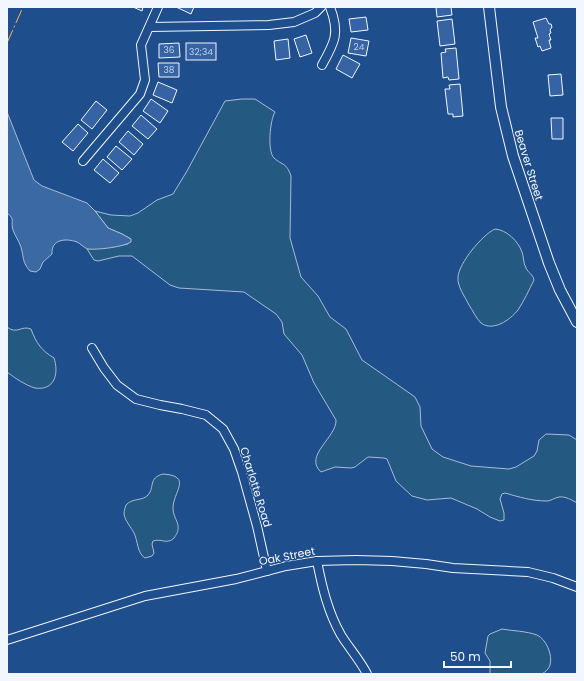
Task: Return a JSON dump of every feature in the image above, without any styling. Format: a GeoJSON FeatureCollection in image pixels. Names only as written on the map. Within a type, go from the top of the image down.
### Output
{"type":"FeatureCollection","features":[{"type":"Feature","properties":{"kind":"street"},"geometry":{"type":"LineString","coordinates":[[83,162],[140,94],[145,80],[141,45],[158,7]]}},
{"type":"Feature","properties":{"kind":"street"},"geometry":{"type":"LineString","coordinates":[[150,27],[269,25],[294,22],[315,14],[321,7]]}},
{"type":"Feature","properties":{"kind":"street"},"geometry":{"type":"LineString","coordinates":[[322,65],[333,45],[336,34],[334,17],[330,7]]}},
{"type":"Feature","properties":{"kind":"street","name":"Beaver Street"},"geometry":{"type":"LineString","coordinates":[[488,7],[501,107],[511,150],[549,263],[560,290],[577,322]]}},
{"type":"Feature","properties":{"kind":"street","name":"Charlotte Road"},"geometry":{"type":"LineString","coordinates":[[92,348],[104,368],[117,385],[136,398],[206,415],[222,429],[234,448],[242,472],[257,526],[267,571]]}},
{"type":"Feature","properties":{"kind":"street"},"geometry":{"type":"LineString","coordinates":[[317,561],[328,608],[340,634],[367,674]]}},
{"type":"Feature","properties":{"kind":"street","name":"Oak Street"},"geometry":{"type":"LineString","coordinates":[[7,640],[145,596],[236,579],[317,561],[392,561],[453,568],[528,572],[553,578],[577,587]]}},
{"type":"Feature","properties":{"kind":"shaded area"},"geometry":{"type":"Polygon","coordinates":[[[255,99],[275,112],[271,128],[270,149],[274,158],[286,166],[291,176],[290,238],[301,277],[318,296],[330,317],[346,329],[362,360],[415,397],[420,407],[421,426],[432,449],[443,457],[471,466],[509,469],[516,467],[534,456],[537,451],[539,440],[546,434],[569,435],[577,440],[577,503],[564,497],[541,501],[505,493],[502,494],[500,499],[504,513],[504,520],[500,521],[451,498],[427,500],[412,496],[396,481],[387,459],[384,458],[368,457],[355,467],[335,467],[321,472],[317,466],[316,460],[318,453],[332,433],[336,420],[314,383],[302,355],[284,334],[282,322],[276,314],[244,292],[179,288],[170,285],[132,256],[119,256],[98,261],[94,260],[87,249],[128,244],[131,239],[108,228],[95,211],[111,215],[130,216],[138,213],[157,200],[173,194],[225,101],[255,99]]]}},
{"type":"Feature","properties":{"kind":"shaded area"},"geometry":{"type":"Polygon","coordinates":[[[7,112],[34,180],[42,186],[87,203],[108,228],[131,239],[131,242],[117,247],[88,249],[77,242],[68,240],[60,241],[54,245],[52,254],[43,262],[40,269],[36,272],[30,271],[27,268],[24,262],[21,247],[12,227],[12,219],[7,213],[7,112]]]}},
{"type":"Feature","properties":{"kind":"shaded area"},"geometry":{"type":"Polygon","coordinates":[[[495,229],[504,231],[518,244],[522,252],[525,266],[533,276],[534,280],[515,314],[501,324],[491,326],[481,323],[476,317],[462,291],[458,277],[462,264],[472,250],[484,237],[495,229]]]}},
{"type":"Feature","properties":{"kind":"shaded area"},"geometry":{"type":"Polygon","coordinates":[[[7,327],[14,330],[24,328],[31,329],[40,346],[54,358],[56,369],[54,380],[47,387],[31,387],[7,372],[7,327]]]}},
{"type":"Feature","properties":{"kind":"shaded area"},"geometry":{"type":"Polygon","coordinates":[[[163,474],[172,475],[179,481],[173,508],[178,530],[174,538],[169,541],[153,541],[152,544],[154,553],[152,556],[145,558],[140,553],[134,533],[126,519],[124,511],[128,503],[146,497],[150,492],[155,478],[163,474]]]}},
{"type":"Feature","properties":{"kind":"shaded area"},"geometry":{"type":"Polygon","coordinates":[[[502,629],[528,633],[540,637],[550,652],[551,661],[548,669],[542,674],[490,674],[490,661],[485,653],[488,636],[502,629]]]}},
{"type":"Feature","properties":{"kind":"building"},"geometry":{"type":"Polygon","coordinates":[[[133,7],[143,7],[142,11],[133,7]]]}},
{"type":"Feature","properties":{"kind":"building"},"geometry":{"type":"Polygon","coordinates":[[[176,7],[194,7],[191,14],[176,7]]]}},
{"type":"Feature","properties":{"kind":"building"},"geometry":{"type":"Polygon","coordinates":[[[436,7],[451,7],[452,15],[437,17],[436,7]]]}},
{"type":"Feature","properties":{"kind":"building"},"geometry":{"type":"Polygon","coordinates":[[[366,17],[368,30],[351,32],[349,19],[366,17]]]}},
{"type":"Feature","properties":{"kind":"building"},"geometry":{"type":"Polygon","coordinates":[[[546,18],[552,27],[550,30],[551,33],[549,34],[551,48],[542,51],[540,46],[538,47],[535,38],[538,38],[533,22],[546,18]]]}},
{"type":"Feature","properties":{"kind":"building"},"geometry":{"type":"Polygon","coordinates":[[[452,19],[455,44],[440,46],[437,21],[452,19]]]}},
{"type":"Feature","properties":{"kind":"building"},"geometry":{"type":"Polygon","coordinates":[[[306,35],[312,53],[300,57],[294,39],[306,35]]]}},
{"type":"Feature","properties":{"kind":"building"},"geometry":{"type":"Polygon","coordinates":[[[351,38],[369,41],[366,56],[348,53],[351,38]]]}},
{"type":"Feature","properties":{"kind":"building"},"geometry":{"type":"Polygon","coordinates":[[[288,39],[290,58],[276,60],[274,41],[288,39]]]}},
{"type":"Feature","properties":{"kind":"building"},"geometry":{"type":"Polygon","coordinates":[[[179,43],[180,57],[159,58],[159,44],[179,43]]]}},
{"type":"Feature","properties":{"kind":"building"},"geometry":{"type":"Polygon","coordinates":[[[186,43],[216,43],[216,60],[186,60],[186,43]]]}},
{"type":"Feature","properties":{"kind":"building"},"geometry":{"type":"Polygon","coordinates":[[[456,48],[459,79],[449,80],[448,77],[443,78],[441,53],[446,52],[445,49],[456,48]]]}},
{"type":"Feature","properties":{"kind":"building"},"geometry":{"type":"Polygon","coordinates":[[[343,55],[360,64],[352,78],[336,69],[343,55]]]}},
{"type":"Feature","properties":{"kind":"building"},"geometry":{"type":"Polygon","coordinates":[[[158,63],[179,63],[179,77],[159,77],[158,63]]]}},
{"type":"Feature","properties":{"kind":"building"},"geometry":{"type":"Polygon","coordinates":[[[561,74],[563,95],[550,96],[548,75],[561,74]]]}},
{"type":"Feature","properties":{"kind":"building"},"geometry":{"type":"Polygon","coordinates":[[[158,82],[177,90],[172,103],[153,95],[158,82]]]}},
{"type":"Feature","properties":{"kind":"building"},"geometry":{"type":"Polygon","coordinates":[[[460,84],[463,116],[453,117],[453,114],[448,114],[445,89],[450,89],[449,85],[460,84]]]}},
{"type":"Feature","properties":{"kind":"building"},"geometry":{"type":"Polygon","coordinates":[[[151,99],[168,111],[160,123],[143,111],[151,99]]]}},
{"type":"Feature","properties":{"kind":"building"},"geometry":{"type":"Polygon","coordinates":[[[96,101],[107,110],[92,129],[81,120],[96,101]]]}},
{"type":"Feature","properties":{"kind":"building"},"geometry":{"type":"Polygon","coordinates":[[[141,115],[157,129],[148,139],[132,126],[141,115]]]}},
{"type":"Feature","properties":{"kind":"building"},"geometry":{"type":"Polygon","coordinates":[[[551,118],[563,118],[563,139],[552,139],[551,118]]]}},
{"type":"Feature","properties":{"kind":"building"},"geometry":{"type":"Polygon","coordinates":[[[78,124],[88,133],[73,151],[62,142],[78,124]]]}},
{"type":"Feature","properties":{"kind":"building"},"geometry":{"type":"Polygon","coordinates":[[[128,131],[143,144],[134,155],[119,142],[128,131]]]}},
{"type":"Feature","properties":{"kind":"building"},"geometry":{"type":"Polygon","coordinates":[[[116,146],[132,159],[122,170],[107,157],[116,146]]]}},
{"type":"Feature","properties":{"kind":"building"},"geometry":{"type":"Polygon","coordinates":[[[103,159],[119,173],[110,183],[94,170],[103,159]]]}},
{"type":"Feature","properties":{"kind":"power"},"geometry":{"type":"LineString","coordinates":[[7,43],[23,7]]}}]}
